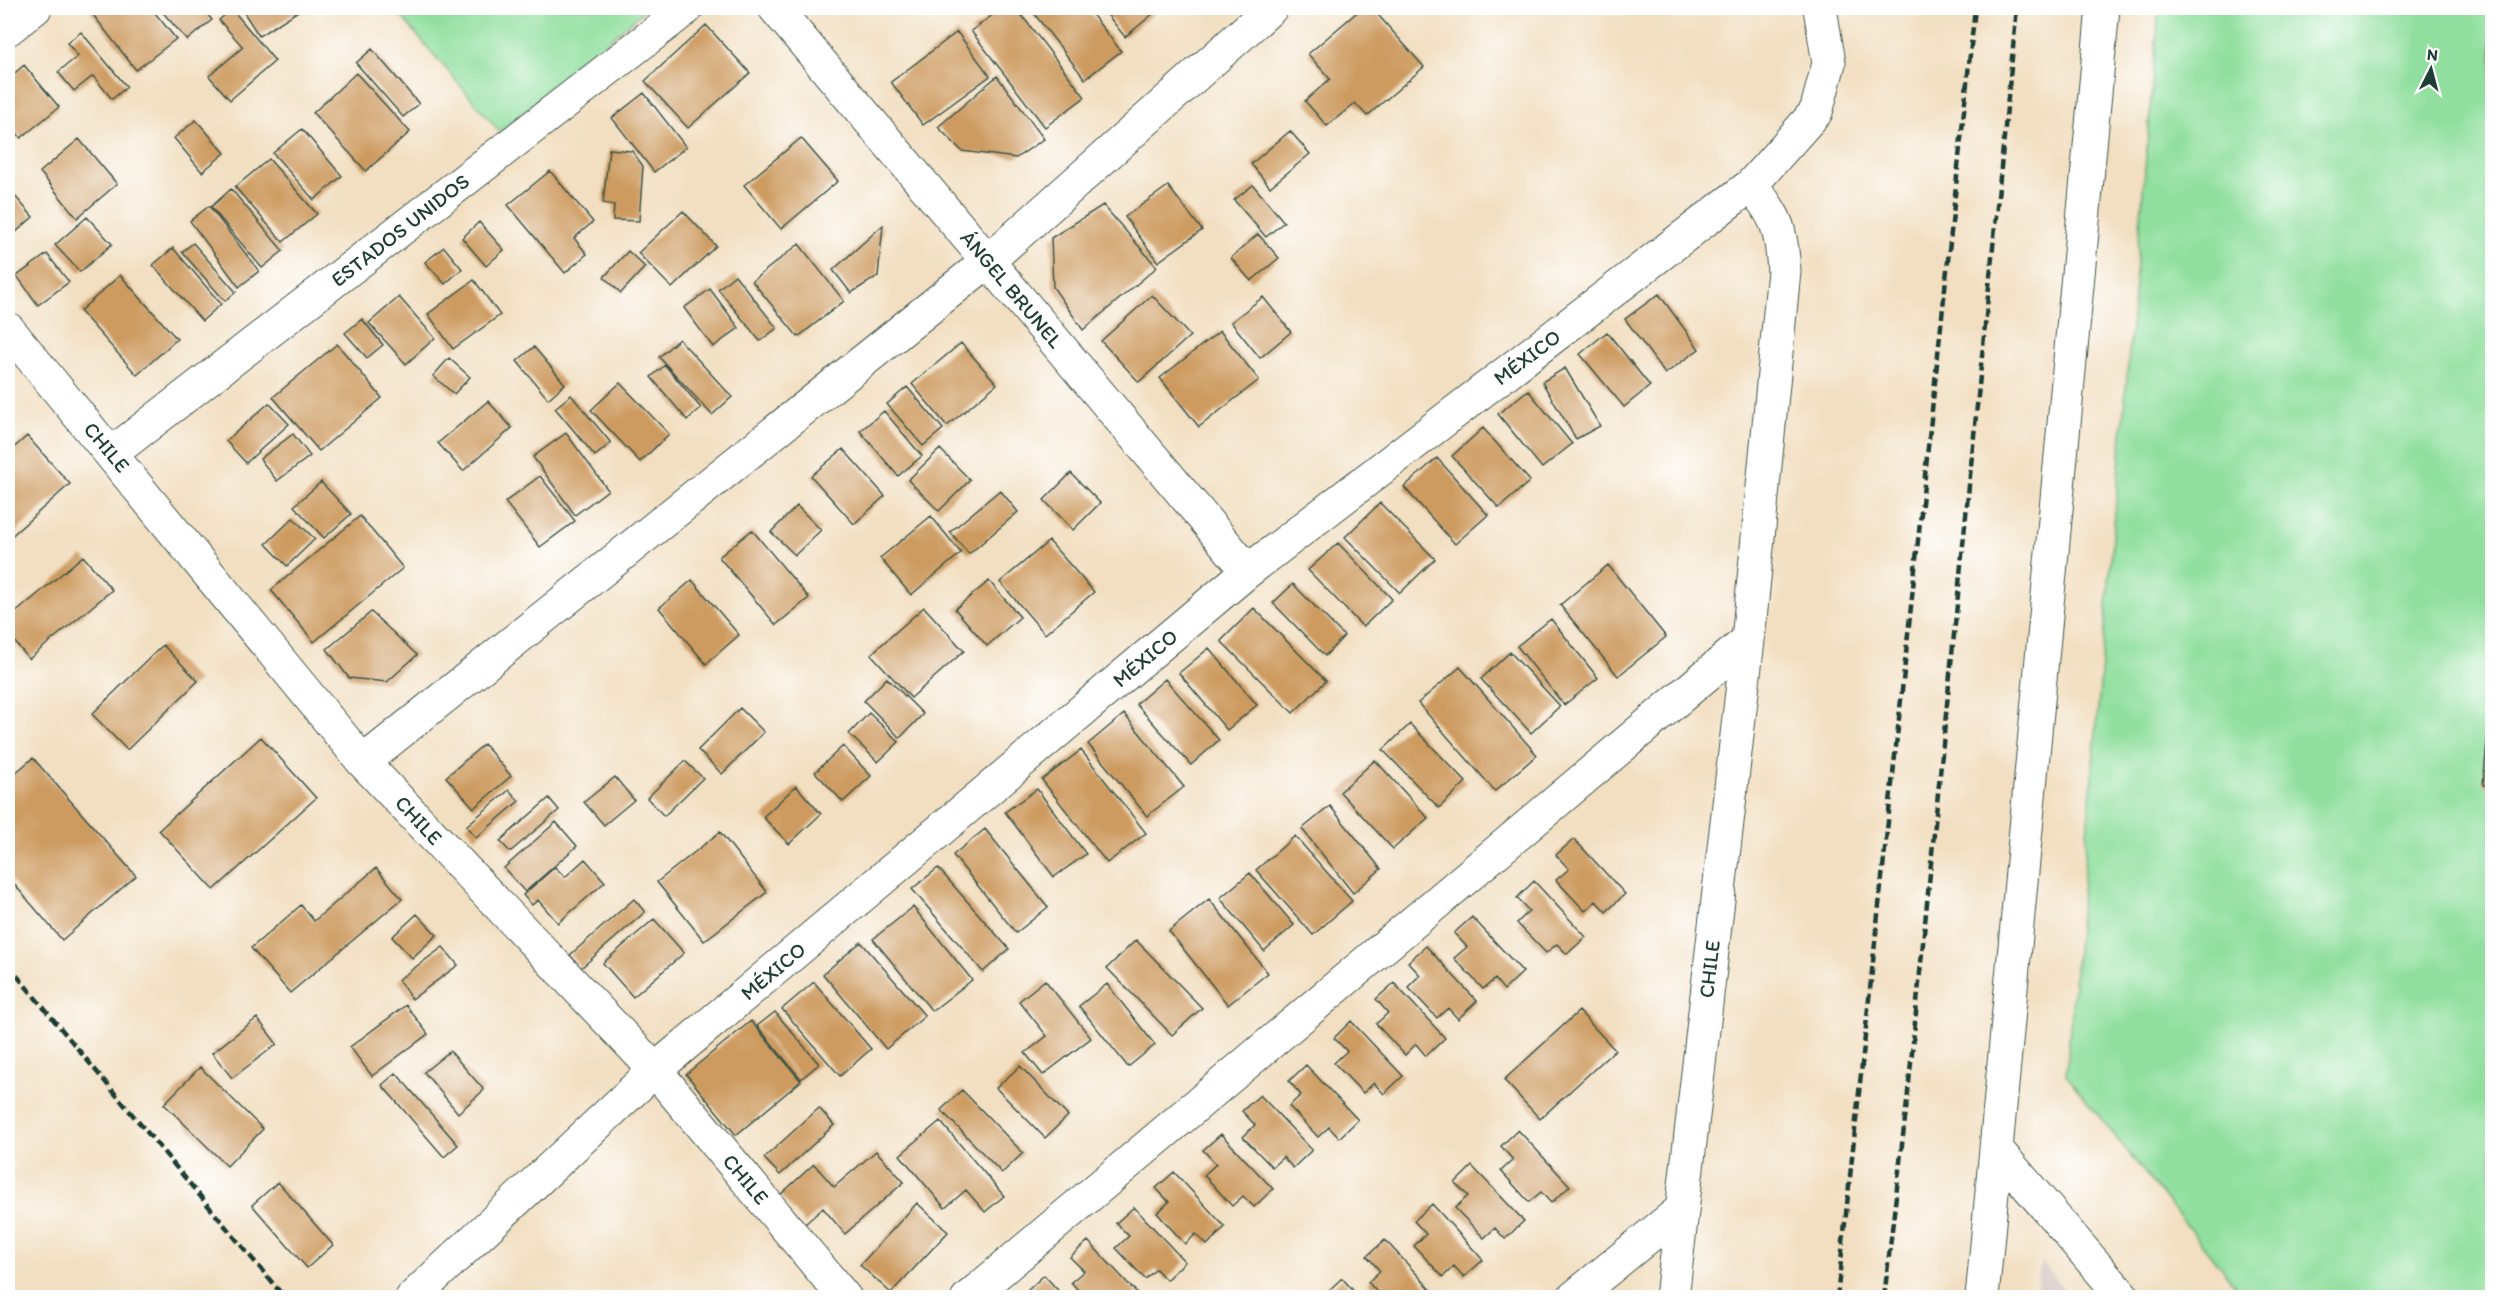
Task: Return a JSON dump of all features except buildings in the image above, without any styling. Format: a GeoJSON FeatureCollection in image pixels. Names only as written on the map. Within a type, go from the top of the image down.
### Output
{"type":"FeatureCollection","features":[{"type":"Feature","properties":{"kind":"street"},"geometry":{"type":"LineString","coordinates":[[8,29],[35,8]]}},
{"type":"Feature","properties":{"kind":"street","name":"ESTADOS UNIDOS"},"geometry":{"type":"LineString","coordinates":[[112,453],[687,8]]}},
{"type":"Feature","properties":{"kind":"street","name":"ÁNGEL BRUNEL"},"geometry":{"type":"LineString","coordinates":[[776,8],[1248,571]]}},
{"type":"Feature","properties":{"kind":"street"},"geometry":{"type":"LineString","coordinates":[[363,762],[988,261],[1271,8]]}},
{"type":"Feature","properties":{"kind":"street","name":"MÉXICO"},"geometry":{"type":"LineString","coordinates":[[411,1298],[655,1070],[1248,571],[1751,185],[1816,112],[1829,63],[1820,8]]}},
{"type":"Feature","properties":{"kind":"street"},"geometry":{"type":"LineString","coordinates":[[1982,1298],[2103,8]]}},
{"type":"Feature","properties":{"kind":"street","name":"CHILE"},"geometry":{"type":"LineString","coordinates":[[1672,1298],[1748,640],[1784,271],[1782,237],[1772,211],[1751,185]]}},
{"type":"Feature","properties":{"kind":"street","name":"CHILE"},"geometry":{"type":"LineString","coordinates":[[8,329],[112,453],[363,762],[655,1070],[845,1298]]}},
{"type":"Feature","properties":{"kind":"street"},"geometry":{"type":"LineString","coordinates":[[968,1298],[1748,640]]}},
{"type":"Feature","properties":{"kind":"street"},"geometry":{"type":"LineString","coordinates":[[1997,1150],[2124,1298]]}},
{"type":"Feature","properties":{"kind":"street"},"geometry":{"type":"LineString","coordinates":[[1573,1298],[1681,1210]]}},
{"type":"Feature","properties":{"kind":"shaded area"},"geometry":{"type":"Polygon","coordinates":[[[2041,1261],[2071,1297],[2036,1297],[2041,1261]]]}},
{"type":"Feature","properties":{"kind":"green space"},"geometry":{"type":"Polygon","coordinates":[[[394,8],[647,8],[500,132],[394,8]]]}},
{"type":"Feature","properties":{"kind":"green space"},"geometry":{"type":"Polygon","coordinates":[[[2159,8],[2492,8],[2492,1297],[2244,1297],[2066,1075],[2159,8]]]}},
{"type":"Feature","properties":{"kind":"railway"},"geometry":{"type":"LineString","coordinates":[[1837,1298],[1975,8]]}},
{"type":"Feature","properties":{"kind":"railway"},"geometry":{"type":"LineString","coordinates":[[1884,1298],[1907,1102],[2017,8]]}},
{"type":"Feature","properties":{"kind":"railway"},"geometry":{"type":"LineString","coordinates":[[8,965],[285,1298]]}}]}
